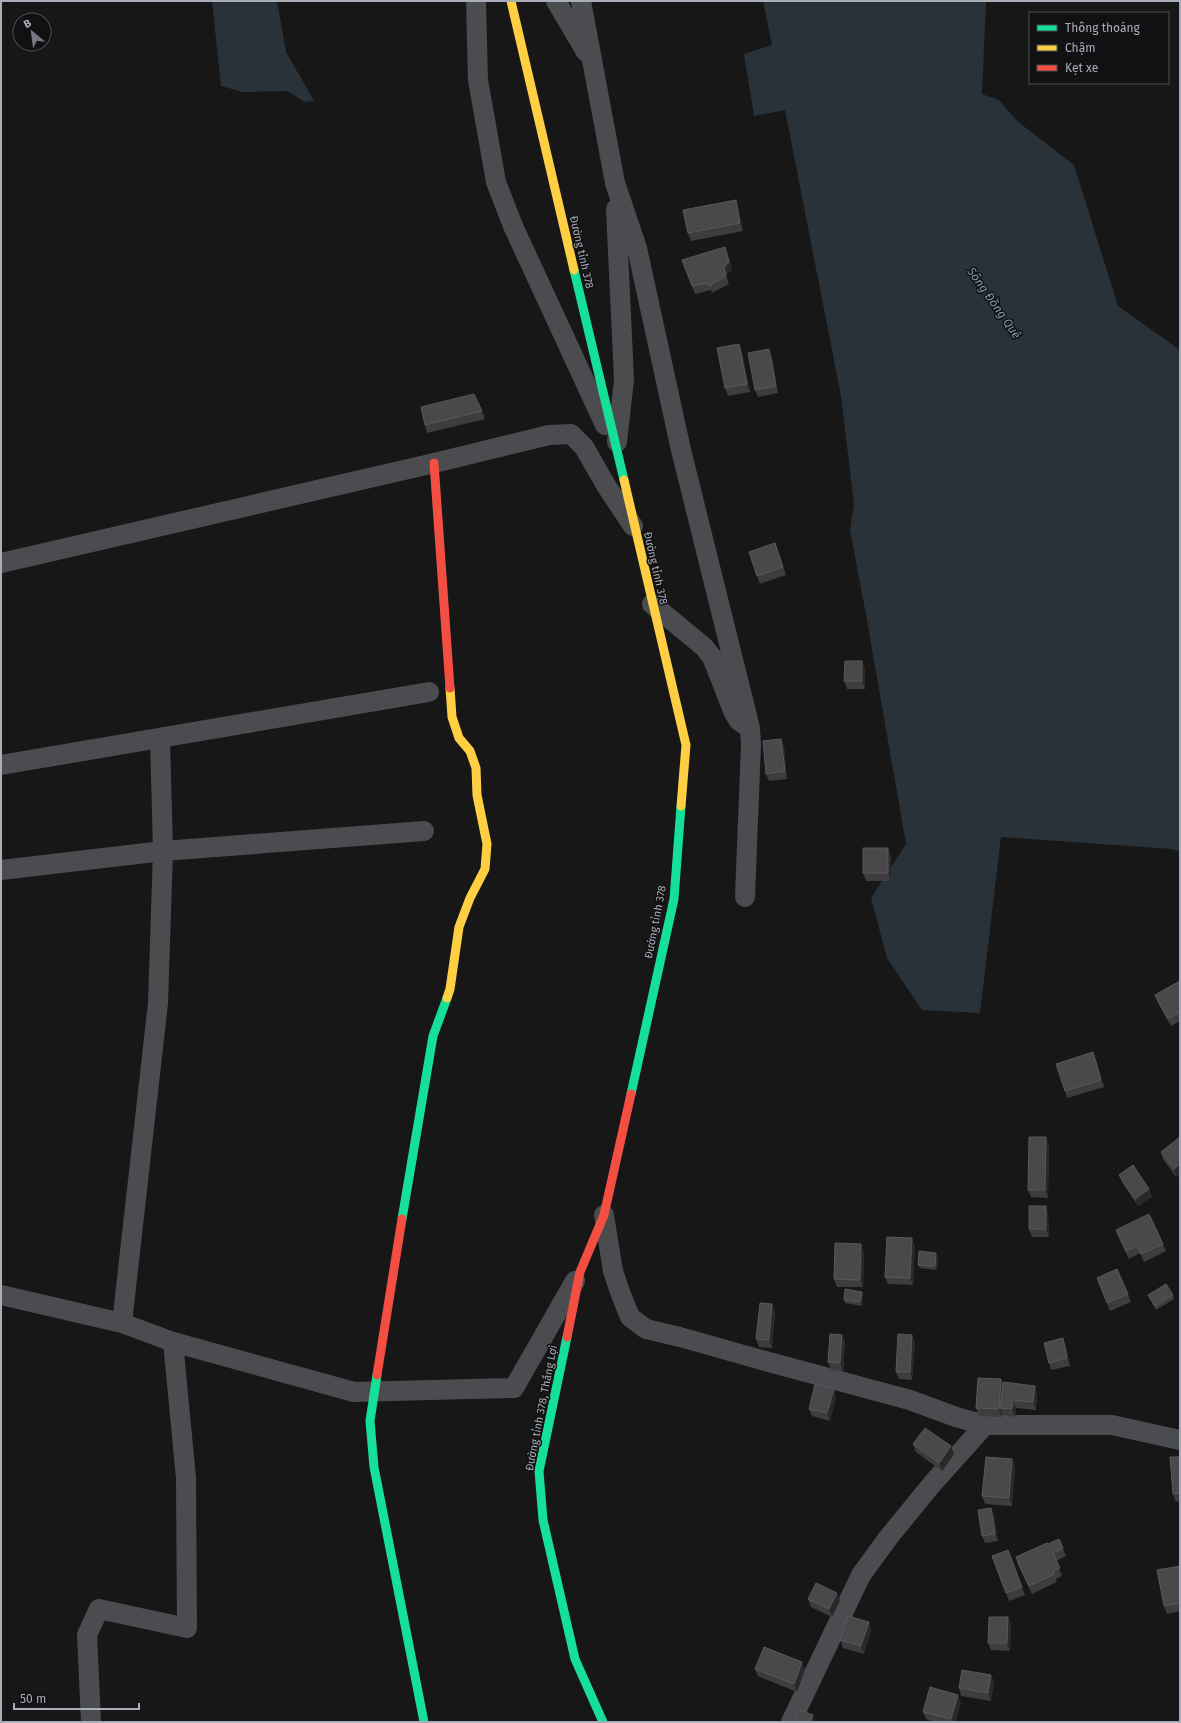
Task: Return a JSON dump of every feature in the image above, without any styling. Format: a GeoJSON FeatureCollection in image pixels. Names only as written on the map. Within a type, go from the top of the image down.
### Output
{"type":"FeatureCollection","features":[{"type":"Feature","properties":{"kind":"main road","name":"Đường tỉnh 378"},"geometry":{"type":"LineString","coordinates":[[511,1],[686,745],[674,899],[620,1144]]}},
{"type":"Feature","properties":{"kind":"main road"},"geometry":{"type":"LineString","coordinates":[[424,1722],[374,1467],[370,1421],[413,1148],[433,1036],[450,989],[458,927],[470,898],[485,869],[487,844],[477,795],[476,768],[470,751],[459,738],[452,717],[434,463]]}},
{"type":"Feature","properties":{"kind":"main road","name":"Đường tỉnh 378, Thắng Lợi"},"geometry":{"type":"LineString","coordinates":[[603,1722],[575,1659],[543,1520],[539,1471],[580,1272],[604,1215],[620,1144]]}},
{"type":"Feature","properties":{"kind":"street"},"geometry":{"type":"LineString","coordinates":[[476,1],[478,80],[496,182],[514,226],[616,448]]}},
{"type":"Feature","properties":{"kind":"street"},"geometry":{"type":"LineString","coordinates":[[556,1],[593,64]]}},
{"type":"Feature","properties":{"kind":"street"},"geometry":{"type":"LineString","coordinates":[[581,1],[615,183],[624,380],[616,448]]}},
{"type":"Feature","properties":{"kind":"street"},"geometry":{"type":"LineString","coordinates":[[615,183],[637,248],[681,450],[750,728],[745,897]]}},
{"type":"Feature","properties":{"kind":"street"},"geometry":{"type":"LineString","coordinates":[[1,563],[549,435],[571,434],[584,447],[607,487],[635,529]]}},
{"type":"Feature","properties":{"kind":"street"},"geometry":{"type":"LineString","coordinates":[[652,604],[704,647],[712,657],[734,713],[739,721],[750,728]]}},
{"type":"Feature","properties":{"kind":"street"},"geometry":{"type":"LineString","coordinates":[[1,765],[429,692]]}},
{"type":"Feature","properties":{"kind":"street"},"geometry":{"type":"LineString","coordinates":[[122,1323],[158,1003],[163,850],[160,738]]}},
{"type":"Feature","properties":{"kind":"street"},"geometry":{"type":"LineString","coordinates":[[1,870],[163,850],[424,831]]}},
{"type":"Feature","properties":{"kind":"street"},"geometry":{"type":"LineString","coordinates":[[604,1215],[613,1271],[630,1317],[646,1329],[910,1400],[956,1417],[985,1425],[1112,1425],[1180,1440]]}},
{"type":"Feature","properties":{"kind":"street"},"geometry":{"type":"LineString","coordinates":[[1,1295],[122,1323],[173,1342],[354,1392],[514,1388],[580,1272]]}},
{"type":"Feature","properties":{"kind":"street"},"geometry":{"type":"LineString","coordinates":[[91,1722],[87,1635],[99,1609],[187,1628],[186,1478],[173,1342]]}},
{"type":"Feature","properties":{"kind":"street"},"geometry":{"type":"LineString","coordinates":[[790,1722],[861,1575],[932,1484],[985,1425]]}},
{"type":"Feature","properties":{"kind":"water"},"geometry":{"type":"Polygon","coordinates":[[[212,1],[277,1],[286,52],[314,101],[305,102],[287,91],[243,92],[221,86],[212,1]]]}},
{"type":"Feature","properties":{"kind":"water","name":"Sông Đồng Quê"},"geometry":{"type":"Polygon","coordinates":[[[763,1],[986,1],[982,94],[999,100],[1017,121],[1074,165],[1118,306],[1180,350],[1180,852],[1172,849],[1001,837],[980,1013],[922,1010],[887,958],[871,898],[906,844],[850,530],[854,504],[841,396],[785,110],[754,116],[744,54],[772,45],[763,1]]]}},
{"type":"Feature","properties":{"kind":"building"},"geometry":{"type":"Polygon","coordinates":[[[736,200],[740,223],[688,233],[683,210],[736,200]]]}},
{"type":"Feature","properties":{"kind":"building"},"geometry":{"type":"Polygon","coordinates":[[[725,247],[729,262],[724,267],[726,276],[709,286],[708,283],[692,286],[682,260],[725,247]]]}},
{"type":"Feature","properties":{"kind":"building"},"geometry":{"type":"Polygon","coordinates":[[[739,344],[747,384],[725,388],[717,348],[739,344]]]}},
{"type":"Feature","properties":{"kind":"building"},"geometry":{"type":"Polygon","coordinates":[[[769,349],[776,386],[755,390],[748,353],[769,349]]]}},
{"type":"Feature","properties":{"kind":"building"},"geometry":{"type":"Polygon","coordinates":[[[474,394],[482,411],[425,425],[421,407],[474,394]]]}},
{"type":"Feature","properties":{"kind":"building"},"geometry":{"type":"Polygon","coordinates":[[[775,543],[783,567],[757,576],[749,552],[775,543]]]}},
{"type":"Feature","properties":{"kind":"building"},"geometry":{"type":"Polygon","coordinates":[[[845,661],[862,661],[862,681],[844,681],[845,661]]]}},
{"type":"Feature","properties":{"kind":"building"},"geometry":{"type":"Polygon","coordinates":[[[781,739],[785,771],[766,774],[763,741],[781,739]]]}},
{"type":"Feature","properties":{"kind":"building"},"geometry":{"type":"Polygon","coordinates":[[[863,848],[888,848],[888,873],[863,873],[863,848]]]}},
{"type":"Feature","properties":{"kind":"building"},"geometry":{"type":"Polygon","coordinates":[[[1180,981],[1180,1012],[1168,1019],[1155,995],[1180,981]]]}},
{"type":"Feature","properties":{"kind":"building"},"geometry":{"type":"Polygon","coordinates":[[[1093,1052],[1101,1080],[1065,1091],[1056,1064],[1093,1052]]]}},
{"type":"Feature","properties":{"kind":"building"},"geometry":{"type":"Polygon","coordinates":[[[1029,1137],[1046,1137],[1045,1190],[1028,1190],[1029,1137]]]}},
{"type":"Feature","properties":{"kind":"building"},"geometry":{"type":"Polygon","coordinates":[[[1180,1137],[1180,1164],[1174,1169],[1161,1152],[1180,1137]]]}},
{"type":"Feature","properties":{"kind":"building"},"geometry":{"type":"Polygon","coordinates":[[[1133,1165],[1149,1189],[1135,1199],[1119,1175],[1133,1165]]]}},
{"type":"Feature","properties":{"kind":"building"},"geometry":{"type":"Polygon","coordinates":[[[1029,1206],[1046,1206],[1046,1229],[1029,1229],[1029,1206]]]}},
{"type":"Feature","properties":{"kind":"building"},"geometry":{"type":"Polygon","coordinates":[[[1149,1214],[1163,1244],[1141,1254],[1137,1246],[1126,1251],[1116,1230],[1149,1214]]]}},
{"type":"Feature","properties":{"kind":"building"},"geometry":{"type":"Polygon","coordinates":[[[887,1237],[912,1238],[910,1278],[885,1277],[887,1237]]]}},
{"type":"Feature","properties":{"kind":"building"},"geometry":{"type":"Polygon","coordinates":[[[835,1243],[861,1244],[860,1280],[834,1279],[835,1243]]]}},
{"type":"Feature","properties":{"kind":"building"},"geometry":{"type":"Polygon","coordinates":[[[919,1251],[936,1253],[935,1266],[918,1265],[919,1251]]]}},
{"type":"Feature","properties":{"kind":"building"},"geometry":{"type":"Polygon","coordinates":[[[1117,1269],[1128,1294],[1107,1303],[1097,1278],[1117,1269]]]}},
{"type":"Feature","properties":{"kind":"building"},"geometry":{"type":"Polygon","coordinates":[[[1166,1284],[1173,1295],[1155,1306],[1148,1295],[1166,1284]]]}},
{"type":"Feature","properties":{"kind":"building"},"geometry":{"type":"Polygon","coordinates":[[[845,1289],[862,1292],[860,1302],[844,1300],[845,1289]]]}},
{"type":"Feature","properties":{"kind":"building"},"geometry":{"type":"Polygon","coordinates":[[[760,1303],[772,1304],[769,1340],[756,1339],[760,1303]]]}},
{"type":"Feature","properties":{"kind":"building"},"geometry":{"type":"Polygon","coordinates":[[[830,1334],[842,1335],[840,1363],[828,1362],[830,1334]]]}},
{"type":"Feature","properties":{"kind":"building"},"geometry":{"type":"Polygon","coordinates":[[[898,1334],[912,1335],[910,1372],[896,1372],[898,1334]]]}},
{"type":"Feature","properties":{"kind":"building"},"geometry":{"type":"Polygon","coordinates":[[[1063,1338],[1067,1358],[1049,1363],[1044,1343],[1063,1338]]]}},
{"type":"Feature","properties":{"kind":"building"},"geometry":{"type":"Polygon","coordinates":[[[978,1378],[1001,1379],[999,1409],[976,1408],[978,1378]]]}},
{"type":"Feature","properties":{"kind":"building"},"geometry":{"type":"Polygon","coordinates":[[[1003,1382],[1035,1386],[1033,1402],[1013,1400],[1012,1409],[1000,1408],[1003,1382]]]}},
{"type":"Feature","properties":{"kind":"building"},"geometry":{"type":"Polygon","coordinates":[[[815,1384],[834,1389],[827,1413],[809,1409],[815,1384]]]}},
{"type":"Feature","properties":{"kind":"building"},"geometry":{"type":"Polygon","coordinates":[[[925,1428],[951,1446],[939,1463],[913,1444],[925,1428]]]}},
{"type":"Feature","properties":{"kind":"building"},"geometry":{"type":"Polygon","coordinates":[[[986,1457],[1012,1459],[1009,1498],[982,1496],[986,1457]]]}},
{"type":"Feature","properties":{"kind":"building"},"geometry":{"type":"Polygon","coordinates":[[[1170,1457],[1180,1457],[1180,1493],[1173,1494],[1170,1457]]]}},
{"type":"Feature","properties":{"kind":"building"},"geometry":{"type":"Polygon","coordinates":[[[991,1508],[995,1534],[982,1536],[978,1510],[991,1508]]]}},
{"type":"Feature","properties":{"kind":"building"},"geometry":{"type":"Polygon","coordinates":[[[1059,1539],[1063,1548],[1053,1553],[1060,1568],[1053,1571],[1054,1574],[1029,1586],[1016,1557],[1059,1539]]]}},
{"type":"Feature","properties":{"kind":"building"},"geometry":{"type":"Polygon","coordinates":[[[1008,1550],[1022,1587],[1006,1593],[992,1556],[1008,1550]]]}},
{"type":"Feature","properties":{"kind":"building"},"geometry":{"type":"Polygon","coordinates":[[[1180,1566],[1180,1603],[1164,1606],[1157,1570],[1180,1566]]]}},
{"type":"Feature","properties":{"kind":"building"},"geometry":{"type":"Polygon","coordinates":[[[816,1583],[837,1593],[829,1609],[808,1599],[816,1583]]]}},
{"type":"Feature","properties":{"kind":"building"},"geometry":{"type":"Polygon","coordinates":[[[848,1616],[869,1622],[861,1646],[840,1640],[848,1616]]]}},
{"type":"Feature","properties":{"kind":"building"},"geometry":{"type":"Polygon","coordinates":[[[989,1617],[1008,1617],[1007,1643],[988,1643],[989,1617]]]}},
{"type":"Feature","properties":{"kind":"building"},"geometry":{"type":"Polygon","coordinates":[[[764,1647],[802,1662],[794,1684],[755,1669],[764,1647]]]}},
{"type":"Feature","properties":{"kind":"building"},"geometry":{"type":"Polygon","coordinates":[[[962,1670],[991,1675],[988,1693],[959,1688],[962,1670]]]}},
{"type":"Feature","properties":{"kind":"building"},"geometry":{"type":"Polygon","coordinates":[[[930,1687],[958,1695],[951,1719],[923,1712],[930,1687]]]}},
{"type":"Feature","properties":{"kind":"building"},"geometry":{"type":"Polygon","coordinates":[[[799,1710],[813,1715],[810,1722],[794,1722],[799,1710]]]}},
{"type":"Feature","properties":{"kind":"traffic: fast"},"geometry":{"type":"LineString","coordinates":[[574,270],[624,480]]}},
{"type":"Feature","properties":{"kind":"traffic: fast"},"geometry":{"type":"LineString","coordinates":[[631,1094],[674,899],[681,806]]}},
{"type":"Feature","properties":{"kind":"traffic: fast"},"geometry":{"type":"LineString","coordinates":[[402,1219],[433,1036],[447,998]]}},
{"type":"Feature","properties":{"kind":"traffic: fast"},"geometry":{"type":"LineString","coordinates":[[567,1337],[539,1471],[543,1520],[575,1659],[603,1722]]}},
{"type":"Feature","properties":{"kind":"traffic: fast"},"geometry":{"type":"LineString","coordinates":[[377,1375],[370,1421],[374,1467],[424,1722]]}},
{"type":"Feature","properties":{"kind":"traffic: slow"},"geometry":{"type":"LineString","coordinates":[[511,1],[574,270]]}},
{"type":"Feature","properties":{"kind":"traffic: slow"},"geometry":{"type":"LineString","coordinates":[[624,480],[686,745],[681,806]]}},
{"type":"Feature","properties":{"kind":"traffic: slow"},"geometry":{"type":"LineString","coordinates":[[447,998],[450,989],[459,927],[470,898],[485,869],[487,844],[477,795],[476,768],[470,751],[459,738],[452,717],[450,688]]}},
{"type":"Feature","properties":{"kind":"traffic: jam"},"geometry":{"type":"LineString","coordinates":[[434,463],[450,688]]}},
{"type":"Feature","properties":{"kind":"traffic: jam"},"geometry":{"type":"LineString","coordinates":[[567,1337],[580,1272],[604,1215],[631,1094]]}},
{"type":"Feature","properties":{"kind":"traffic: jam"},"geometry":{"type":"LineString","coordinates":[[377,1375],[402,1219]]}}]}
